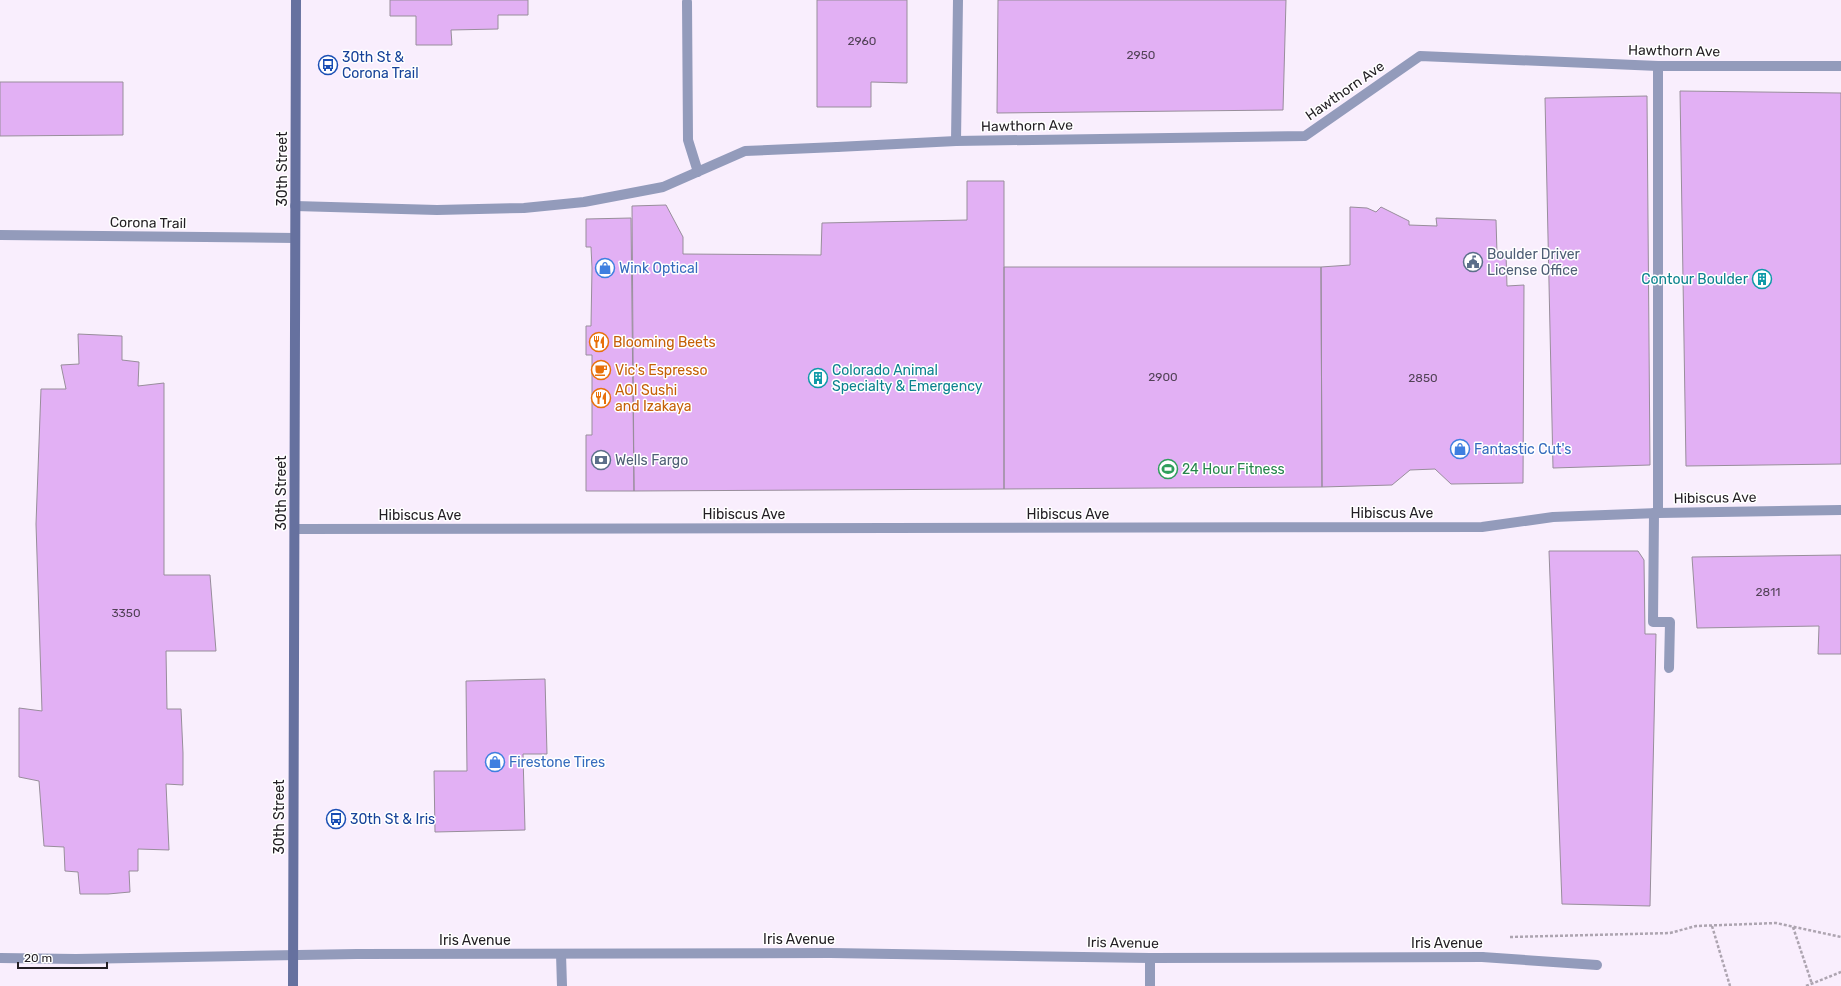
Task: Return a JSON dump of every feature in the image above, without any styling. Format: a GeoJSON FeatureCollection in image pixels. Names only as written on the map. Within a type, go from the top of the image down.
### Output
{"type":"FeatureCollection","features":[{"type":"Feature","properties":{"kind":"main road","name":"30th Street"},"geometry":{"type":"LineString","coordinates":[[294,986],[296,0]]}},
{"type":"Feature","properties":{"kind":"street"},"geometry":{"type":"LineString","coordinates":[[956,141],[958,0]]}},
{"type":"Feature","properties":{"kind":"street"},"geometry":{"type":"LineString","coordinates":[[686,2],[688,140],[698,172]]}},
{"type":"Feature","properties":{"kind":"street","name":"Hawthorn Ave"},"geometry":{"type":"LineString","coordinates":[[296,206],[437,210],[524,208],[584,202],[663,187],[746,151],[956,141],[1305,136],[1420,56],[1658,66],[1841,66]]}},
{"type":"Feature","properties":{"kind":"street"},"geometry":{"type":"LineString","coordinates":[[1658,66],[1656,513],[1653,622],[1670,622],[1669,668]]}},
{"type":"Feature","properties":{"kind":"street","name":"Corona Trail"},"geometry":{"type":"LineString","coordinates":[[0,235],[296,238]]}},
{"type":"Feature","properties":{"kind":"street","name":"Hibiscus Ave"},"geometry":{"type":"LineString","coordinates":[[295,529],[1482,527],[1553,517],[1656,513],[1841,510]]}},
{"type":"Feature","properties":{"kind":"street","name":"Iris Avenue"},"geometry":{"type":"LineString","coordinates":[[0,958],[293,955],[830,953],[1150,958],[1482,957],[1597,965]]}},
{"type":"Feature","properties":{"kind":"street"},"geometry":{"type":"LineString","coordinates":[[561,954],[562,986]]}},
{"type":"Feature","properties":{"kind":"street"},"geometry":{"type":"LineString","coordinates":[[1150,958],[1150,986]]}},
{"type":"Feature","properties":{"kind":"path"},"geometry":{"type":"LineString","coordinates":[[1482,957],[1512,936],[1670,933],[1696,926],[1776,923],[1841,937]]}},
{"type":"Feature","properties":{"kind":"path"},"geometry":{"type":"LineString","coordinates":[[1712,926],[1730,986]]}},
{"type":"Feature","properties":{"kind":"path"},"geometry":{"type":"LineString","coordinates":[[1793,927],[1812,984]]}},
{"type":"Feature","properties":{"kind":"path"},"geometry":{"type":"LineString","coordinates":[[1806,986],[1841,972]]}},
{"type":"Feature","properties":{"kind":"building"},"geometry":{"type":"Polygon","coordinates":[[[390,0],[528,0],[528,15],[498,15],[498,29],[451,30],[452,45],[416,45],[416,16],[390,16],[390,0]]]}},
{"type":"Feature","properties":{"kind":"building"},"geometry":{"type":"Polygon","coordinates":[[[817,0],[907,0],[907,83],[871,82],[871,107],[817,107],[817,0]]]}},
{"type":"Feature","properties":{"kind":"building"},"geometry":{"type":"Polygon","coordinates":[[[998,0],[1286,0],[1283,110],[997,113],[998,0]]]}},
{"type":"Feature","properties":{"kind":"building"},"geometry":{"type":"Polygon","coordinates":[[[0,82],[123,82],[123,135],[0,136],[0,82]]]}},
{"type":"Feature","properties":{"kind":"building","name":"Contour Boulder"},"geometry":{"type":"Polygon","coordinates":[[[1680,91],[1841,93],[1841,464],[1686,466],[1680,91]]]}},
{"type":"Feature","properties":{"kind":"building","name":"Contour Boulder"},"geometry":{"type":"Polygon","coordinates":[[[1647,96],[1650,465],[1553,468],[1545,98],[1647,96]]]}},
{"type":"Feature","properties":{"kind":"building","name":"Colorado Animal Specialty & Emergency"},"geometry":{"type":"Polygon","coordinates":[[[967,181],[1004,181],[1004,489],[634,491],[632,206],[666,205],[683,237],[683,254],[821,255],[822,223],[967,220],[967,181]]]}},
{"type":"Feature","properties":{"kind":"building"},"geometry":{"type":"Polygon","coordinates":[[[1350,207],[1367,208],[1376,212],[1381,207],[1409,221],[1409,225],[1437,226],[1436,218],[1496,220],[1497,253],[1506,254],[1507,286],[1524,285],[1523,483],[1451,484],[1435,469],[1410,470],[1392,485],[1322,487],[1321,267],[1350,265],[1350,207]]]}},
{"type":"Feature","properties":{"kind":"building"},"geometry":{"type":"Polygon","coordinates":[[[631,218],[634,491],[586,491],[586,435],[592,435],[592,355],[586,355],[586,326],[591,326],[592,268],[591,247],[586,247],[586,219],[631,218]]]}},
{"type":"Feature","properties":{"kind":"building"},"geometry":{"type":"Polygon","coordinates":[[[1004,267],[1321,267],[1322,487],[1004,489],[1004,267]]]}},
{"type":"Feature","properties":{"kind":"building"},"geometry":{"type":"Polygon","coordinates":[[[78,334],[122,336],[122,360],[139,362],[138,386],[164,383],[164,575],[210,575],[216,651],[166,651],[167,709],[181,709],[183,753],[183,785],[166,784],[169,850],[138,849],[138,871],[129,871],[130,892],[108,894],[80,894],[78,872],[65,871],[64,847],[44,846],[39,781],[19,777],[19,708],[42,711],[36,524],[41,389],[66,389],[61,365],[79,364],[78,334]]]}},
{"type":"Feature","properties":{"kind":"building"},"geometry":{"type":"Polygon","coordinates":[[[1549,551],[1638,551],[1644,560],[1645,634],[1656,634],[1650,906],[1562,904],[1549,551]]]}},
{"type":"Feature","properties":{"kind":"building"},"geometry":{"type":"Polygon","coordinates":[[[1841,555],[1841,654],[1818,654],[1819,626],[1697,628],[1692,557],[1841,555]]]}},
{"type":"Feature","properties":{"kind":"building","name":"Firestone Tires"},"geometry":{"type":"Polygon","coordinates":[[[545,679],[547,754],[523,754],[525,830],[435,832],[434,771],[467,771],[466,681],[545,679]]]}},
{"type":"Feature","properties":{"kind":"place","name":"30th St & Corona Trail"},"geometry":{"type":"Point","coordinates":[328,65]}},
{"type":"Feature","properties":{"kind":"place","name":"Boulder Driver License Office"},"geometry":{"type":"Point","coordinates":[1473,262]}},
{"type":"Feature","properties":{"kind":"place","name":"Wink Optical"},"geometry":{"type":"Point","coordinates":[605,268]}},
{"type":"Feature","properties":{"kind":"place","name":"Contour Boulder"},"geometry":{"type":"Point","coordinates":[1762,279]}},
{"type":"Feature","properties":{"kind":"place","name":"Blooming Beets"},"geometry":{"type":"Point","coordinates":[599,342]}},
{"type":"Feature","properties":{"kind":"place","name":"Vic's Espresso"},"geometry":{"type":"Point","coordinates":[601,370]}},
{"type":"Feature","properties":{"kind":"place","name":"Colorado Animal Specialty & Emergency"},"geometry":{"type":"Point","coordinates":[818,378]}},
{"type":"Feature","properties":{"kind":"place","name":"AOI Sushi and Izakaya"},"geometry":{"type":"Point","coordinates":[601,398]}},
{"type":"Feature","properties":{"kind":"place","name":"Fantastic Cut's"},"geometry":{"type":"Point","coordinates":[1460,449]}},
{"type":"Feature","properties":{"kind":"place","name":"Wells Fargo"},"geometry":{"type":"Point","coordinates":[601,460]}},
{"type":"Feature","properties":{"kind":"place","name":"24 Hour Fitness"},"geometry":{"type":"Point","coordinates":[1168,469]}},
{"type":"Feature","properties":{"kind":"place","name":"Firestone Tires"},"geometry":{"type":"Point","coordinates":[495,762]}},
{"type":"Feature","properties":{"kind":"place","name":"30th St & Iris"},"geometry":{"type":"Point","coordinates":[336,819]}}]}
